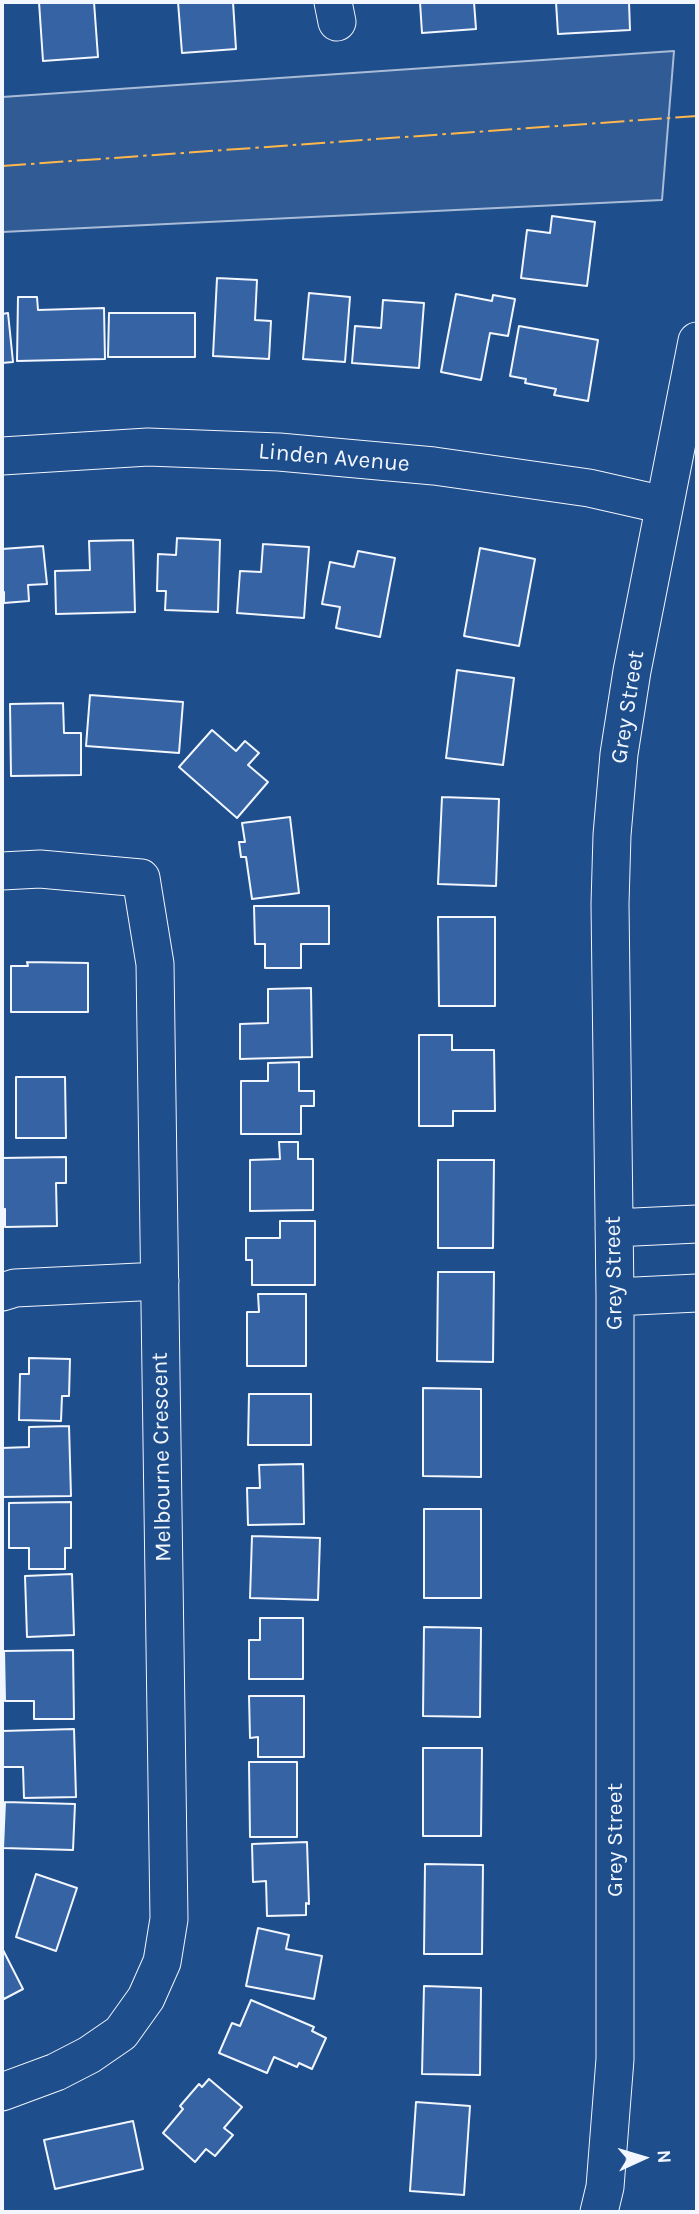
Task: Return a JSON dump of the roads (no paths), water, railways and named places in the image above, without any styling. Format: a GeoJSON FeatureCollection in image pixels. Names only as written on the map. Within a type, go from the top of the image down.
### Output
{"type":"FeatureCollection","features":[{"type":"Feature","properties":{"kind":"street","name":"Grey Street"},"geometry":{"type":"LineString","coordinates":[[599,2212],[605,2187],[615,2059],[615,1297],[610,904],[612,835],[621,740],[697,341]]}},
{"type":"Feature","properties":{"kind":"street","name":"Linden Avenue"},"geometry":{"type":"LineString","coordinates":[[2,456],[148,447],[279,452],[434,466],[589,488],[664,505]]}},
{"type":"Feature","properties":{"kind":"street","name":"Melbourne Crescent"},"geometry":{"type":"LineString","coordinates":[[2,871],[40,869],[141,878],[155,964],[169,1919],[162,1962],[146,1998],[121,2033],[89,2055],[56,2072],[2,2092]]}},
{"type":"Feature","properties":{"kind":"street"},"geometry":{"type":"LineString","coordinates":[[614,1228],[697,1224]]}},
{"type":"Feature","properties":{"kind":"street"},"geometry":{"type":"LineString","coordinates":[[2,1292],[15,1288],[160,1281]]}},
{"type":"Feature","properties":{"kind":"street"},"geometry":{"type":"LineString","coordinates":[[615,1297],[697,1293]]}}]}
